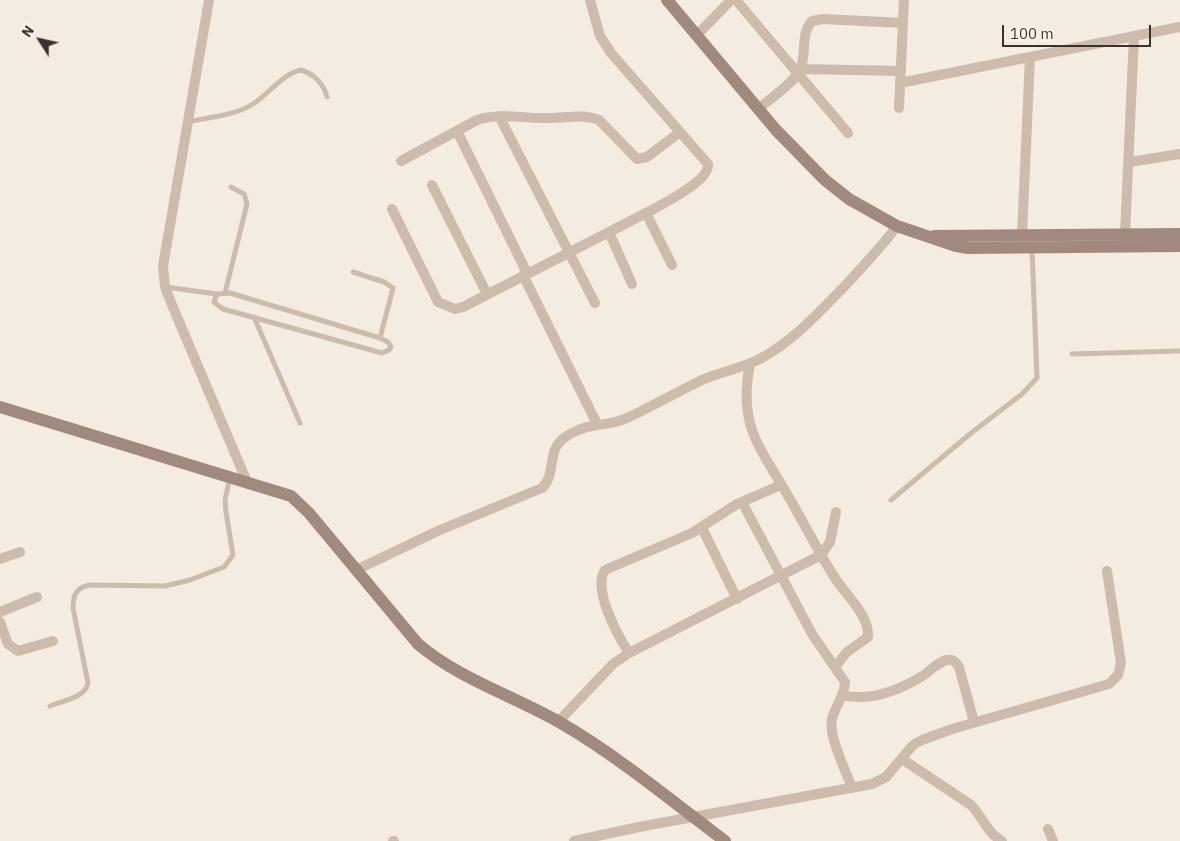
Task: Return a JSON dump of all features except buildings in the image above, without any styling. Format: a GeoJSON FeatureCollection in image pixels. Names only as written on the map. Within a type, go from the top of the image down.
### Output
{"type":"FeatureCollection","features":[{"type":"Feature","properties":{"kind":"street"},"geometry":{"type":"LineString","coordinates":[[209,0],[163,266],[165,287],[247,482]]}},
{"type":"Feature","properties":{"kind":"street"},"geometry":{"type":"LineString","coordinates":[[392,210],[438,302],[455,309],[463,307],[674,198],[707,172],[708,164],[611,53],[600,36],[590,0]]}},
{"type":"Feature","properties":{"kind":"street"},"geometry":{"type":"LineString","coordinates":[[667,0],[798,154],[825,180],[849,199],[896,226],[931,236],[956,246],[968,248],[1180,246]]}},
{"type":"Feature","properties":{"kind":"street"},"geometry":{"type":"LineString","coordinates":[[697,35],[731,0]]}},
{"type":"Feature","properties":{"kind":"street"},"geometry":{"type":"LineString","coordinates":[[736,0],[799,72],[848,133]]}},
{"type":"Feature","properties":{"kind":"street"},"geometry":{"type":"LineString","coordinates":[[899,108],[904,0]]}},
{"type":"Feature","properties":{"kind":"street"},"geometry":{"type":"LineString","coordinates":[[758,109],[799,72],[806,29],[812,21],[823,19],[903,23]]}},
{"type":"Feature","properties":{"kind":"street"},"geometry":{"type":"LineString","coordinates":[[900,83],[1180,27]]}},
{"type":"Feature","properties":{"kind":"street"},"geometry":{"type":"LineString","coordinates":[[1125,234],[1130,162],[1134,36]]}},
{"type":"Feature","properties":{"kind":"street"},"geometry":{"type":"LineString","coordinates":[[1022,235],[1030,56]]}},
{"type":"Feature","properties":{"kind":"street"},"geometry":{"type":"LineString","coordinates":[[799,72],[901,71]]}},
{"type":"Feature","properties":{"kind":"street"},"geometry":{"type":"LineString","coordinates":[[401,161],[477,120],[499,116],[545,118],[592,117],[607,127],[637,159],[647,157],[680,132]]}},
{"type":"Feature","properties":{"kind":"street"},"geometry":{"type":"LineString","coordinates":[[499,116],[595,302]]}},
{"type":"Feature","properties":{"kind":"street"},"geometry":{"type":"LineString","coordinates":[[457,131],[597,424]]}},
{"type":"Feature","properties":{"kind":"street"},"geometry":{"type":"LineString","coordinates":[[1130,162],[1180,154]]}},
{"type":"Feature","properties":{"kind":"street"},"geometry":{"type":"LineString","coordinates":[[432,185],[486,294]]}},
{"type":"Feature","properties":{"kind":"street"},"geometry":{"type":"LineString","coordinates":[[646,213],[672,265]]}},
{"type":"Feature","properties":{"kind":"street"},"geometry":{"type":"LineString","coordinates":[[356,570],[440,530],[542,488],[550,474],[552,454],[555,446],[569,434],[597,424],[620,421],[703,380],[750,364],[767,355],[815,318],[881,247],[896,226]]}},
{"type":"Feature","properties":{"kind":"street"},"geometry":{"type":"LineString","coordinates":[[609,232],[632,284]]}},
{"type":"Feature","properties":{"kind":"street"},"geometry":{"type":"LineString","coordinates":[[931,236],[1180,234]]}},
{"type":"Feature","properties":{"kind":"street"},"geometry":{"type":"LineString","coordinates":[[750,364],[745,395],[749,426],[761,454],[836,579],[856,604],[869,633],[866,640],[847,652],[835,667]]}},
{"type":"Feature","properties":{"kind":"street"},"geometry":{"type":"LineString","coordinates":[[0,407],[230,478],[282,492],[298,501],[418,644],[432,656],[558,722],[593,743],[725,841]]}},
{"type":"Feature","properties":{"kind":"street"},"geometry":{"type":"LineString","coordinates":[[629,653],[610,622],[602,575],[611,566],[702,528],[742,502],[781,485]]}},
{"type":"Feature","properties":{"kind":"street"},"geometry":{"type":"LineString","coordinates":[[742,502],[812,634],[845,682],[842,695],[834,713],[831,730],[852,788]]}},
{"type":"Feature","properties":{"kind":"street"},"geometry":{"type":"LineString","coordinates":[[558,722],[612,664],[629,653],[821,555],[830,542],[836,512]]}},
{"type":"Feature","properties":{"kind":"street"},"geometry":{"type":"LineString","coordinates":[[702,528],[737,599]]}},
{"type":"Feature","properties":{"kind":"street"},"geometry":{"type":"LineString","coordinates":[[0,559],[20,552]]}},
{"type":"Feature","properties":{"kind":"street"},"geometry":{"type":"LineString","coordinates":[[574,841],[872,784],[886,777],[913,745],[922,740],[974,722],[1114,680],[1121,670],[1121,663],[1107,571]]}},
{"type":"Feature","properties":{"kind":"street"},"geometry":{"type":"LineString","coordinates":[[0,612],[37,597]]}},
{"type":"Feature","properties":{"kind":"street"},"geometry":{"type":"LineString","coordinates":[[0,622],[8,644],[18,651],[53,640]]}},
{"type":"Feature","properties":{"kind":"street"},"geometry":{"type":"LineString","coordinates":[[842,695],[856,698],[874,697],[911,682],[941,662],[951,660],[956,662],[959,667],[974,722]]}},
{"type":"Feature","properties":{"kind":"street"},"geometry":{"type":"LineString","coordinates":[[902,759],[971,805],[978,812],[986,828],[1002,841]]}},
{"type":"Feature","properties":{"kind":"street"},"geometry":{"type":"LineString","coordinates":[[1048,829],[1053,841]]}},
{"type":"Feature","properties":{"kind":"lane"},"geometry":{"type":"LineString","coordinates":[[187,122],[226,114],[251,105],[294,72],[301,70],[315,77],[322,84],[327,97]]}},
{"type":"Feature","properties":{"kind":"lane"},"geometry":{"type":"LineString","coordinates":[[225,293],[247,204],[244,194],[231,187]]}},
{"type":"Feature","properties":{"kind":"lane"},"geometry":{"type":"LineString","coordinates":[[891,500],[970,434],[1022,394],[1037,378],[1032,248]]}},
{"type":"Feature","properties":{"kind":"lane"},"geometry":{"type":"LineString","coordinates":[[353,272],[384,282],[392,288],[380,338]]}},
{"type":"Feature","properties":{"kind":"lane"},"geometry":{"type":"LineString","coordinates":[[165,287],[217,294],[225,293],[380,338],[388,342],[390,347],[386,352],[218,306],[214,302],[217,294]]}},
{"type":"Feature","properties":{"kind":"lane"},"geometry":{"type":"LineString","coordinates":[[254,317],[300,423]]}},
{"type":"Feature","properties":{"kind":"lane"},"geometry":{"type":"LineString","coordinates":[[1072,354],[1180,351]]}},
{"type":"Feature","properties":{"kind":"lane"},"geometry":{"type":"LineString","coordinates":[[50,706],[82,694],[87,689],[88,683],[73,608],[73,599],[78,589],[89,584],[172,585],[224,567],[230,561],[233,548],[227,530],[225,500],[230,478]]}}]}
